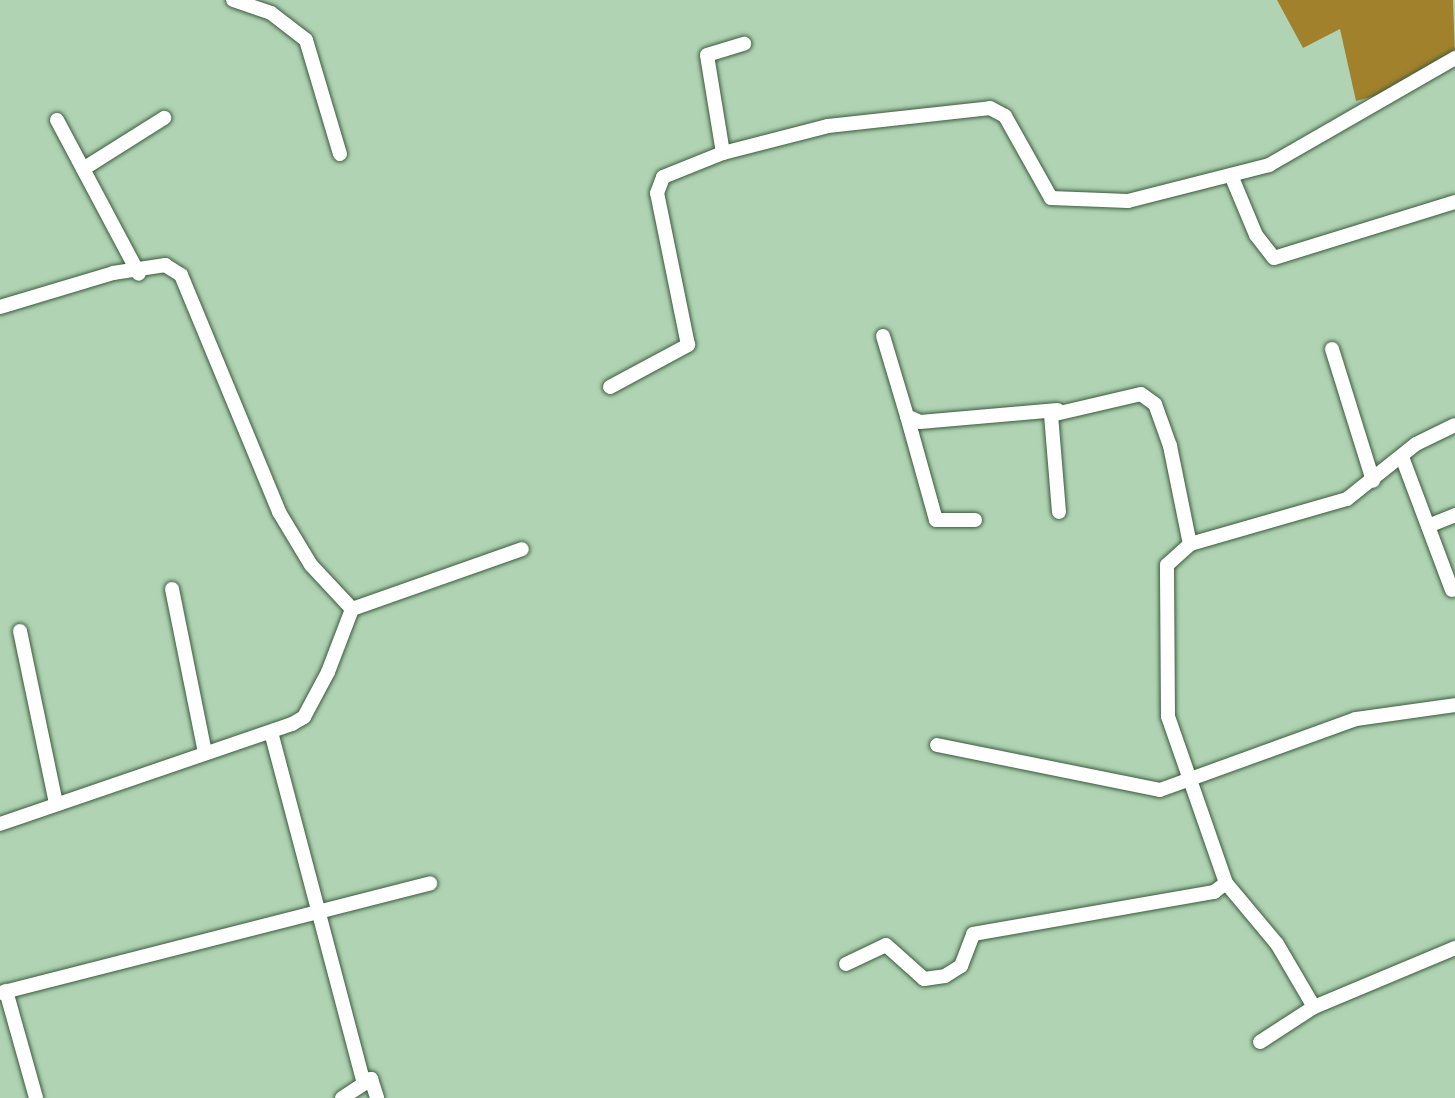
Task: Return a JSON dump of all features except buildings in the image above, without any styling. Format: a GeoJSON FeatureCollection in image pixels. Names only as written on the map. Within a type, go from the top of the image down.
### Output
{"type":"FeatureCollection","features":[{"type":"Feature","properties":{"kind":"street"},"geometry":{"type":"LineString","coordinates":[[233,0],[271,13],[306,40],[340,154]]}},
{"type":"Feature","properties":{"kind":"street"},"geometry":{"type":"LineString","coordinates":[[723,153],[707,55],[744,44]]}},
{"type":"Feature","properties":{"kind":"street"},"geometry":{"type":"LineString","coordinates":[[610,387],[688,345],[657,193],[663,177],[723,153],[828,126],[978,107],[1005,116],[1051,198],[1128,201],[1233,180],[1455,58]]}},
{"type":"Feature","properties":{"kind":"street"},"geometry":{"type":"LineString","coordinates":[[83,169],[164,118]]}},
{"type":"Feature","properties":{"kind":"street"},"geometry":{"type":"LineString","coordinates":[[57,120],[139,274]]}},
{"type":"Feature","properties":{"kind":"street"},"geometry":{"type":"LineString","coordinates":[[1233,180],[1256,235],[1274,258],[1455,202]]}},
{"type":"Feature","properties":{"kind":"street"},"geometry":{"type":"LineString","coordinates":[[0,307],[113,273],[139,274],[165,265],[181,275],[279,512],[311,565],[352,609]]}},
{"type":"Feature","properties":{"kind":"street"},"geometry":{"type":"LineString","coordinates":[[883,336],[936,520],[975,520]]}},
{"type":"Feature","properties":{"kind":"street"},"geometry":{"type":"LineString","coordinates":[[1332,349],[1373,481]]}},
{"type":"Feature","properties":{"kind":"street"},"geometry":{"type":"LineString","coordinates":[[907,416],[920,422],[1057,410],[1148,397],[1170,446],[1190,544]]}},
{"type":"Feature","properties":{"kind":"street"},"geometry":{"type":"LineString","coordinates":[[1057,410],[1050,421],[1059,512]]}},
{"type":"Feature","properties":{"kind":"street"},"geometry":{"type":"LineString","coordinates":[[1314,1007],[1277,944],[1226,883],[1168,716],[1164,664],[1167,565],[1190,544],[1296,517],[1373,481],[1402,457],[1455,425]]}},
{"type":"Feature","properties":{"kind":"street"},"geometry":{"type":"LineString","coordinates":[[1402,457],[1452,590]]}},
{"type":"Feature","properties":{"kind":"street"},"geometry":{"type":"LineString","coordinates":[[1428,526],[1455,515]]}},
{"type":"Feature","properties":{"kind":"street"},"geometry":{"type":"LineString","coordinates":[[0,824],[271,732],[304,717],[352,609],[522,549]]}},
{"type":"Feature","properties":{"kind":"street"},"geometry":{"type":"LineString","coordinates":[[172,589],[205,753]]}},
{"type":"Feature","properties":{"kind":"street"},"geometry":{"type":"LineString","coordinates":[[20,631],[56,804]]}},
{"type":"Feature","properties":{"kind":"street"},"geometry":{"type":"LineString","coordinates":[[937,745],[1148,791],[1193,783],[1248,755],[1356,719],[1455,705]]}},
{"type":"Feature","properties":{"kind":"street"},"geometry":{"type":"LineString","coordinates":[[271,732],[315,912],[363,1081]]}},
{"type":"Feature","properties":{"kind":"street"},"geometry":{"type":"LineString","coordinates":[[36,1098],[3,992],[430,883]]}},
{"type":"Feature","properties":{"kind":"street"},"geometry":{"type":"LineString","coordinates":[[846,964],[886,945],[924,979],[945,976],[961,966],[973,934],[1214,892],[1226,883]]}},
{"type":"Feature","properties":{"kind":"street"},"geometry":{"type":"LineString","coordinates":[[1260,1042],[1314,1007],[1455,948]]}},
{"type":"Feature","properties":{"kind":"street"},"geometry":{"type":"LineString","coordinates":[[342,1098],[363,1081],[371,1079],[377,1098]]}},
{"type":"Feature","properties":{"kind":"shaded area"},"geometry":{"type":"Polygon","coordinates":[[[1277,0],[1453,0],[1455,55],[1402,89],[1356,101],[1340,29],[1303,48],[1277,0]]]}}]}
